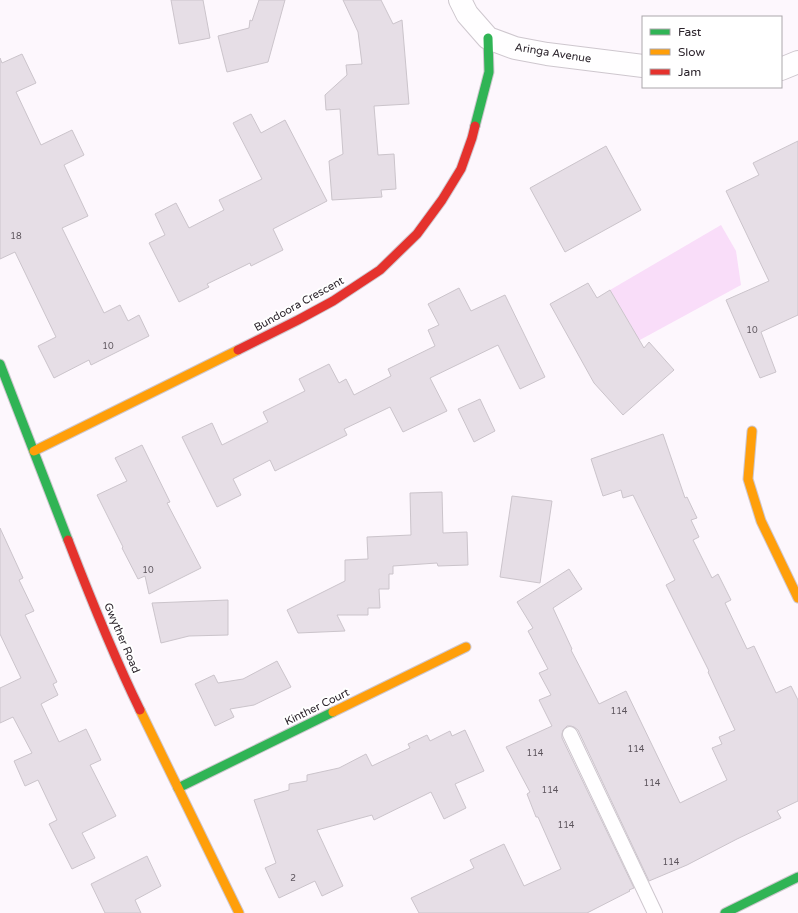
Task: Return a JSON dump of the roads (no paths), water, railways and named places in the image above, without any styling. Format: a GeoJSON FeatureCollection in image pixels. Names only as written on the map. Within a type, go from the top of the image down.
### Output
{"type":"FeatureCollection","features":[{"type":"Feature","properties":{"kind":"street","name":"Aringa Avenue"},"geometry":{"type":"LineString","coordinates":[[460,0],[467,14],[488,38],[516,48],[546,54],[642,66]]}},
{"type":"Feature","properties":{"kind":"street","name":"Bundoora Crescent"},"geometry":{"type":"LineString","coordinates":[[34,451],[333,302],[380,270],[417,234],[442,200],[461,169],[472,138],[488,72],[488,38]]}},
{"type":"Feature","properties":{"kind":"street"},"geometry":{"type":"LineString","coordinates":[[782,69],[798,62]]}},
{"type":"Feature","properties":{"kind":"street","name":"Gwyther Road"},"geometry":{"type":"LineString","coordinates":[[0,364],[84,582],[130,687],[239,913]]}},
{"type":"Feature","properties":{"kind":"street"},"geometry":{"type":"LineString","coordinates":[[752,431],[748,479],[761,521],[798,598]]}},
{"type":"Feature","properties":{"kind":"street","name":"Kinther Court"},"geometry":{"type":"LineString","coordinates":[[178,788],[466,647]]}},
{"type":"Feature","properties":{"kind":"street"},"geometry":{"type":"LineString","coordinates":[[725,913],[798,877]]}},
{"type":"Feature","properties":{"kind":"lane"},"geometry":{"type":"LineString","coordinates":[[570,734],[655,913]]}}]}
